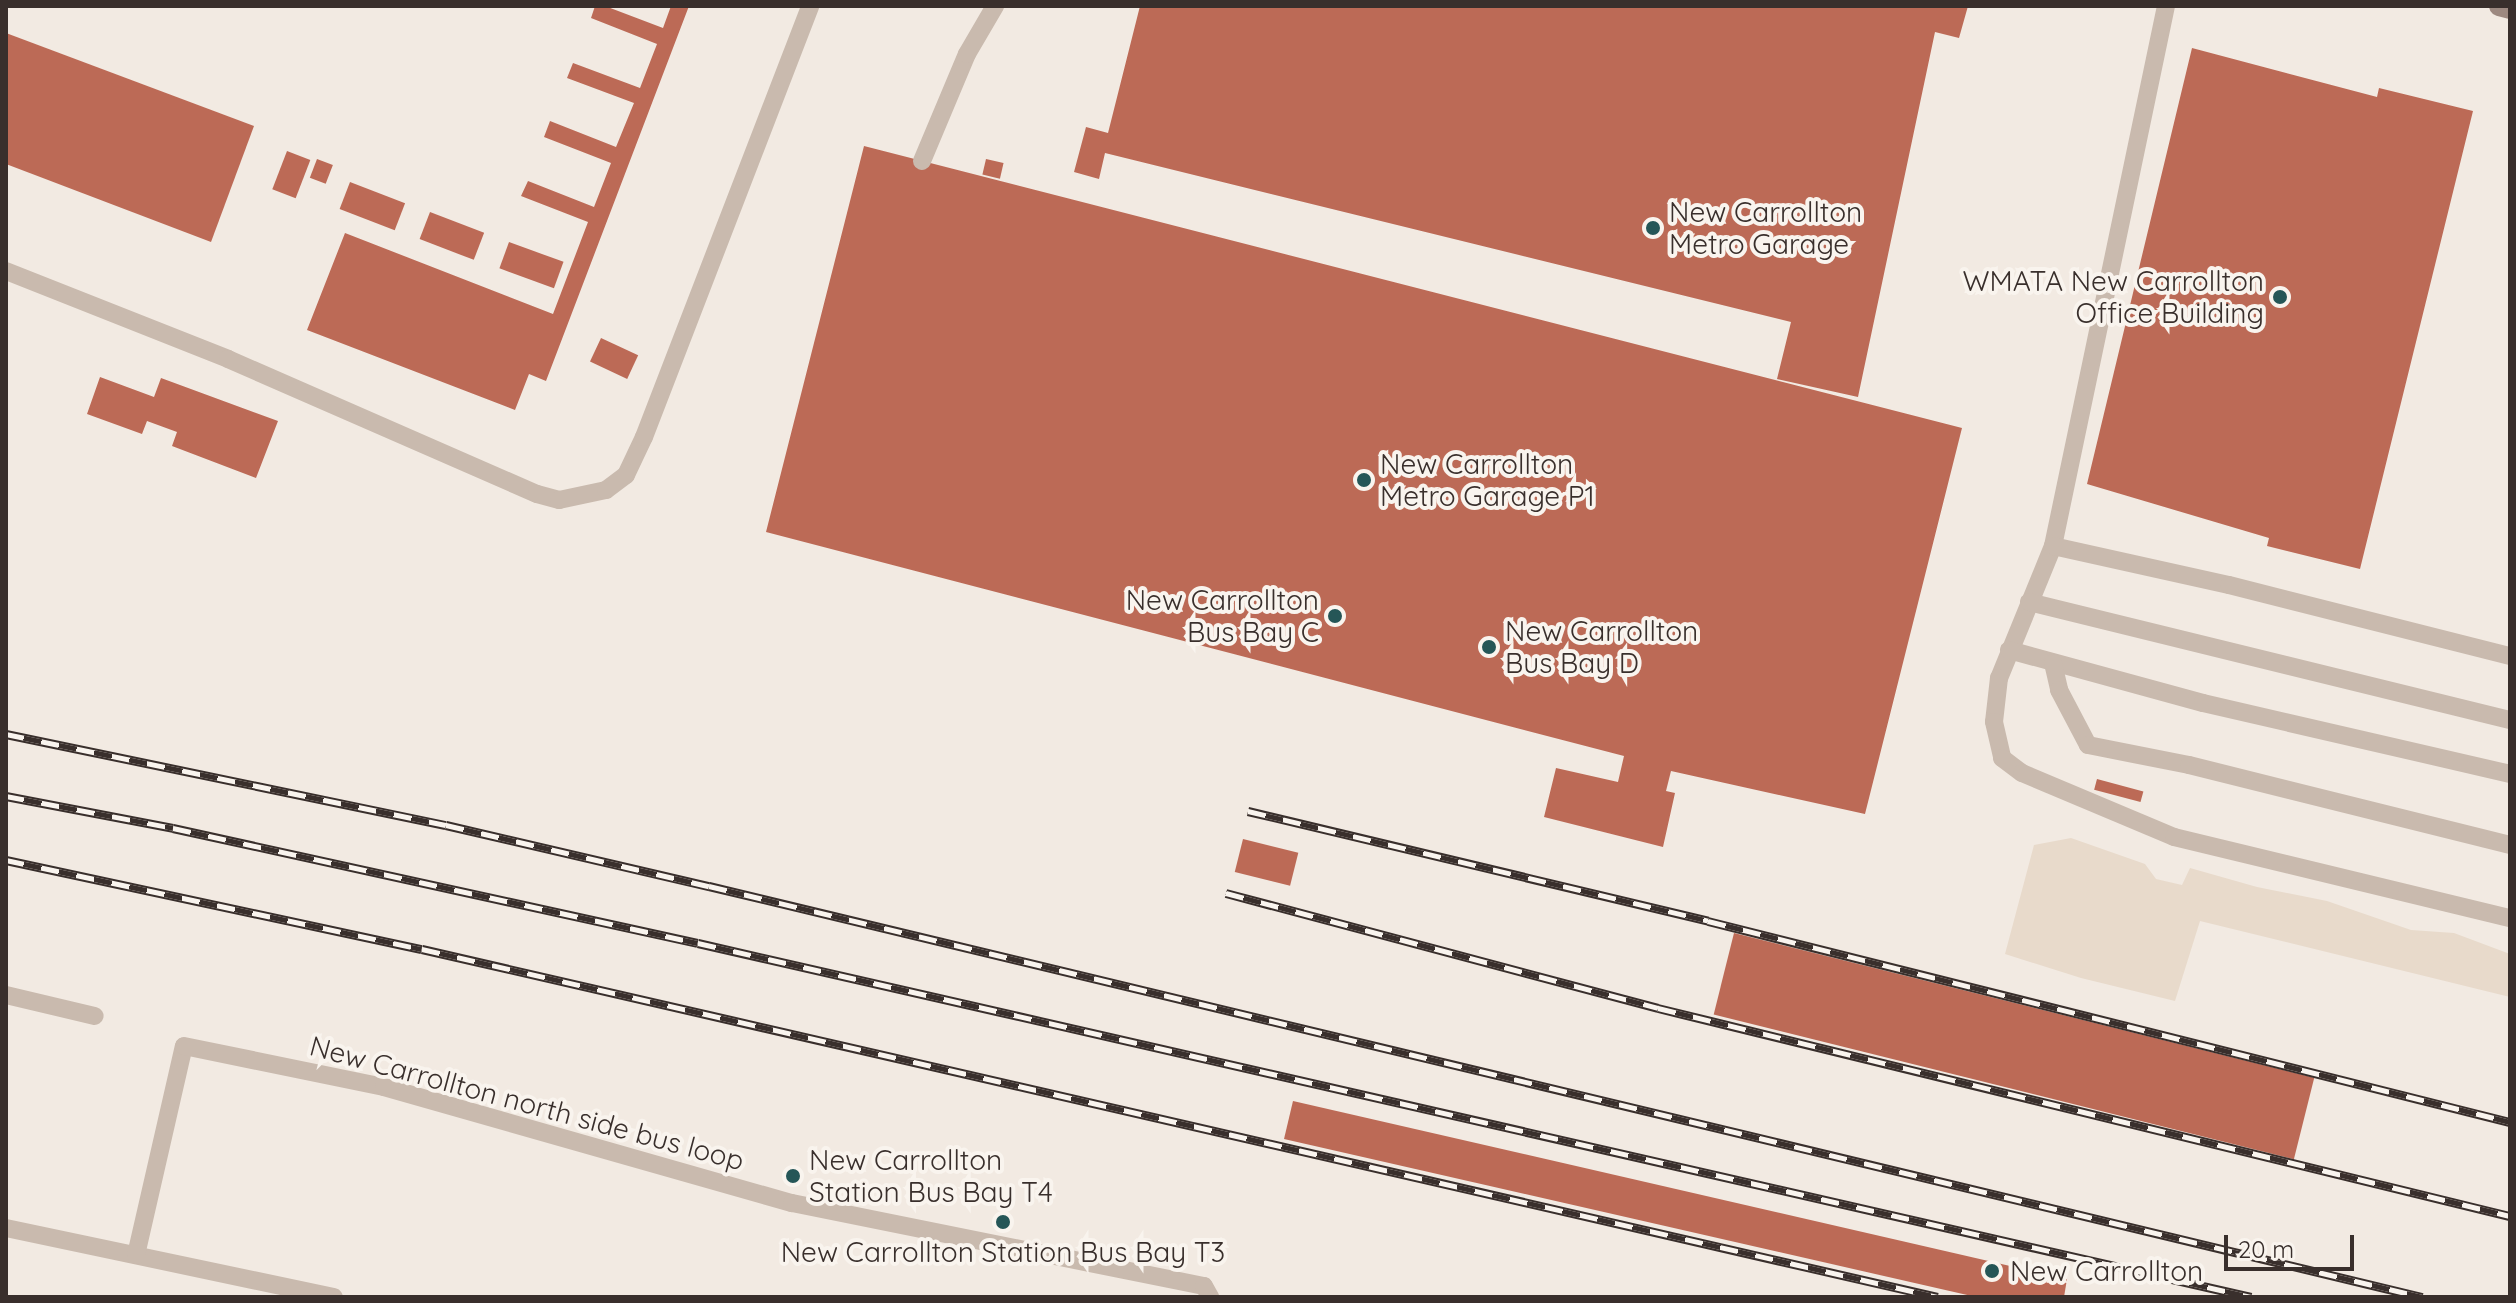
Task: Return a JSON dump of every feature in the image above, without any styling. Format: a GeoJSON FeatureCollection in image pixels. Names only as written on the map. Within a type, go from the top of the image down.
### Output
{"type":"FeatureCollection","features":[{"type":"Feature","properties":{"kind":"main road"},"geometry":{"type":"LineString","coordinates":[[2499,6],[2510,9]]}},
{"type":"Feature","properties":{"kind":"lane"},"geometry":{"type":"LineString","coordinates":[[6,271],[228,359],[537,494],[559,500],[606,490],[626,475],[644,437],[810,6]]}},
{"type":"Feature","properties":{"kind":"lane"},"geometry":{"type":"LineString","coordinates":[[922,161],[967,54],[995,6]]}},
{"type":"Feature","properties":{"kind":"lane"},"geometry":{"type":"LineString","coordinates":[[2166,6],[2053,546],[1999,678],[1994,722],[2002,758],[2022,773],[2174,837],[2510,918]]}},
{"type":"Feature","properties":{"kind":"lane"},"geometry":{"type":"LineString","coordinates":[[2053,546],[2229,585],[2510,656]]}},
{"type":"Feature","properties":{"kind":"lane"},"geometry":{"type":"LineString","coordinates":[[2029,602],[2510,720]]}},
{"type":"Feature","properties":{"kind":"lane"},"geometry":{"type":"LineString","coordinates":[[2009,650],[2203,703],[2510,774]]}},
{"type":"Feature","properties":{"kind":"lane"},"geometry":{"type":"LineString","coordinates":[[2053,663],[2059,690],[2088,745],[2189,765],[2510,845]]}},
{"type":"Feature","properties":{"kind":"lane"},"geometry":{"type":"LineString","coordinates":[[6,995],[95,1016]]}},
{"type":"Feature","properties":{"kind":"lane","name":"New Carrollton north side bus loop"},"geometry":{"type":"LineString","coordinates":[[136,1255],[184,1046],[384,1087],[792,1203],[1204,1286],[1210,1297]]}},
{"type":"Feature","properties":{"kind":"lane"},"geometry":{"type":"LineString","coordinates":[[6,1228],[334,1297]]}},
{"type":"Feature","properties":{"kind":"shaded area"},"geometry":{"type":"Polygon","coordinates":[[[2071,838],[2145,864],[2156,879],[2182,885],[2190,868],[2257,887],[2327,901],[2411,930],[2454,933],[2510,954],[2510,997],[2200,921],[2175,1001],[2081,978],[2005,954],[2034,845],[2071,838]]]}},
{"type":"Feature","properties":{"kind":"building"},"geometry":{"type":"Polygon","coordinates":[[[595,6],[605,6],[663,28],[671,6],[689,6],[546,381],[529,374],[515,410],[307,330],[345,233],[553,314],[588,222],[521,196],[528,181],[594,207],[611,163],[544,137],[550,121],[616,147],[634,103],[567,78],[573,63],[640,88],[657,44],[591,18],[595,6]]]}},
{"type":"Feature","properties":{"kind":"building","name":"New Carrollton Metro Garage"},"geometry":{"type":"Polygon","coordinates":[[[1140,6],[1968,6],[1959,38],[1935,32],[1858,397],[1777,379],[1791,322],[1105,153],[1099,179],[1074,172],[1086,127],[1108,133],[1140,6]]]}},
{"type":"Feature","properties":{"kind":"building"},"geometry":{"type":"Polygon","coordinates":[[[6,33],[254,126],[211,242],[6,164],[6,33]]]}},
{"type":"Feature","properties":{"kind":"building","name":"WMATA New Carrollton Office Building"},"geometry":{"type":"Polygon","coordinates":[[[2192,48],[2377,97],[2379,88],[2473,111],[2360,569],[2267,546],[2269,538],[2087,484],[2192,48]]]}},
{"type":"Feature","properties":{"kind":"building","name":"New Carrollton Metro Garage P1"},"geometry":{"type":"Polygon","coordinates":[[[864,146],[1962,428],[1865,814],[1671,771],[1666,791],[1675,793],[1663,847],[1544,817],[1556,768],[1618,782],[1624,756],[766,532],[864,146]]]}},
{"type":"Feature","properties":{"kind":"building"},"geometry":{"type":"Polygon","coordinates":[[[287,151],[310,160],[296,198],[272,189],[287,151]]]}},
{"type":"Feature","properties":{"kind":"building"},"geometry":{"type":"Polygon","coordinates":[[[317,159],[333,165],[326,184],[310,178],[317,159]]]}},
{"type":"Feature","properties":{"kind":"building"},"geometry":{"type":"Polygon","coordinates":[[[986,159],[1004,163],[1000,179],[982,175],[986,159]]]}},
{"type":"Feature","properties":{"kind":"building"},"geometry":{"type":"Polygon","coordinates":[[[350,182],[405,203],[395,230],[340,209],[350,182]]]}},
{"type":"Feature","properties":{"kind":"building"},"geometry":{"type":"Polygon","coordinates":[[[430,212],[484,233],[474,260],[420,239],[430,212]]]}},
{"type":"Feature","properties":{"kind":"building"},"geometry":{"type":"Polygon","coordinates":[[[509,242],[564,262],[554,288],[499,268],[509,242]]]}},
{"type":"Feature","properties":{"kind":"building"},"geometry":{"type":"Polygon","coordinates":[[[601,338],[638,355],[627,379],[590,362],[601,338]]]}},
{"type":"Feature","properties":{"kind":"building"},"geometry":{"type":"Polygon","coordinates":[[[100,377],[154,397],[161,378],[278,421],[256,478],[172,446],[177,432],[147,421],[142,434],[87,414],[100,377]]]}},
{"type":"Feature","properties":{"kind":"building"},"geometry":{"type":"Polygon","coordinates":[[[2097,779],[2143,791],[2141,802],[2094,790],[2097,779]]]}},
{"type":"Feature","properties":{"kind":"building"},"geometry":{"type":"Polygon","coordinates":[[[1243,839],[1298,853],[1290,886],[1235,872],[1243,839]]]}},
{"type":"Feature","properties":{"kind":"building"},"geometry":{"type":"Polygon","coordinates":[[[1734,933],[2314,1078],[2294,1159],[1714,1015],[1734,933]]]}},
{"type":"Feature","properties":{"kind":"building"},"geometry":{"type":"Polygon","coordinates":[[[1293,1101],[2067,1279],[2064,1297],[1976,1297],[1284,1139],[1293,1101]]]}},
{"type":"Feature","properties":{"kind":"railway"},"geometry":{"type":"LineString","coordinates":[[6,734],[446,825],[709,886],[2422,1297]]}},
{"type":"Feature","properties":{"kind":"railway"},"geometry":{"type":"LineString","coordinates":[[6,796],[173,828],[698,943],[2251,1297]]}},
{"type":"Feature","properties":{"kind":"railway"},"geometry":{"type":"LineString","coordinates":[[1248,811],[1708,921],[2510,1122]]}},
{"type":"Feature","properties":{"kind":"railway"},"geometry":{"type":"LineString","coordinates":[[6,860],[422,949],[1938,1297]]}},
{"type":"Feature","properties":{"kind":"railway"},"geometry":{"type":"LineString","coordinates":[[1226,893],[1658,1008],[2510,1216]]}},
{"type":"Feature","properties":{"kind":"place","name":"New Carrollton Metro Garage"},"geometry":{"type":"Point","coordinates":[1653,228]}},
{"type":"Feature","properties":{"kind":"place","name":"WMATA New Carrollton Office Building"},"geometry":{"type":"Point","coordinates":[2280,297]}},
{"type":"Feature","properties":{"kind":"place","name":"New Carrollton Metro Garage P1"},"geometry":{"type":"Point","coordinates":[1364,480]}},
{"type":"Feature","properties":{"kind":"place","name":"New Carrollton Bus Bay C"},"geometry":{"type":"Point","coordinates":[1335,616]}},
{"type":"Feature","properties":{"kind":"place","name":"New Carrollton Bus Bay D"},"geometry":{"type":"Point","coordinates":[1489,647]}},
{"type":"Feature","properties":{"kind":"place","name":"New Carrollton Station Bus Bay T4"},"geometry":{"type":"Point","coordinates":[793,1176]}},
{"type":"Feature","properties":{"kind":"place","name":"New Carrollton Station Bus Bay T3"},"geometry":{"type":"Point","coordinates":[1003,1222]}},
{"type":"Feature","properties":{"kind":"place","name":"New Carrollton"},"geometry":{"type":"Point","coordinates":[1992,1271]}}]}
